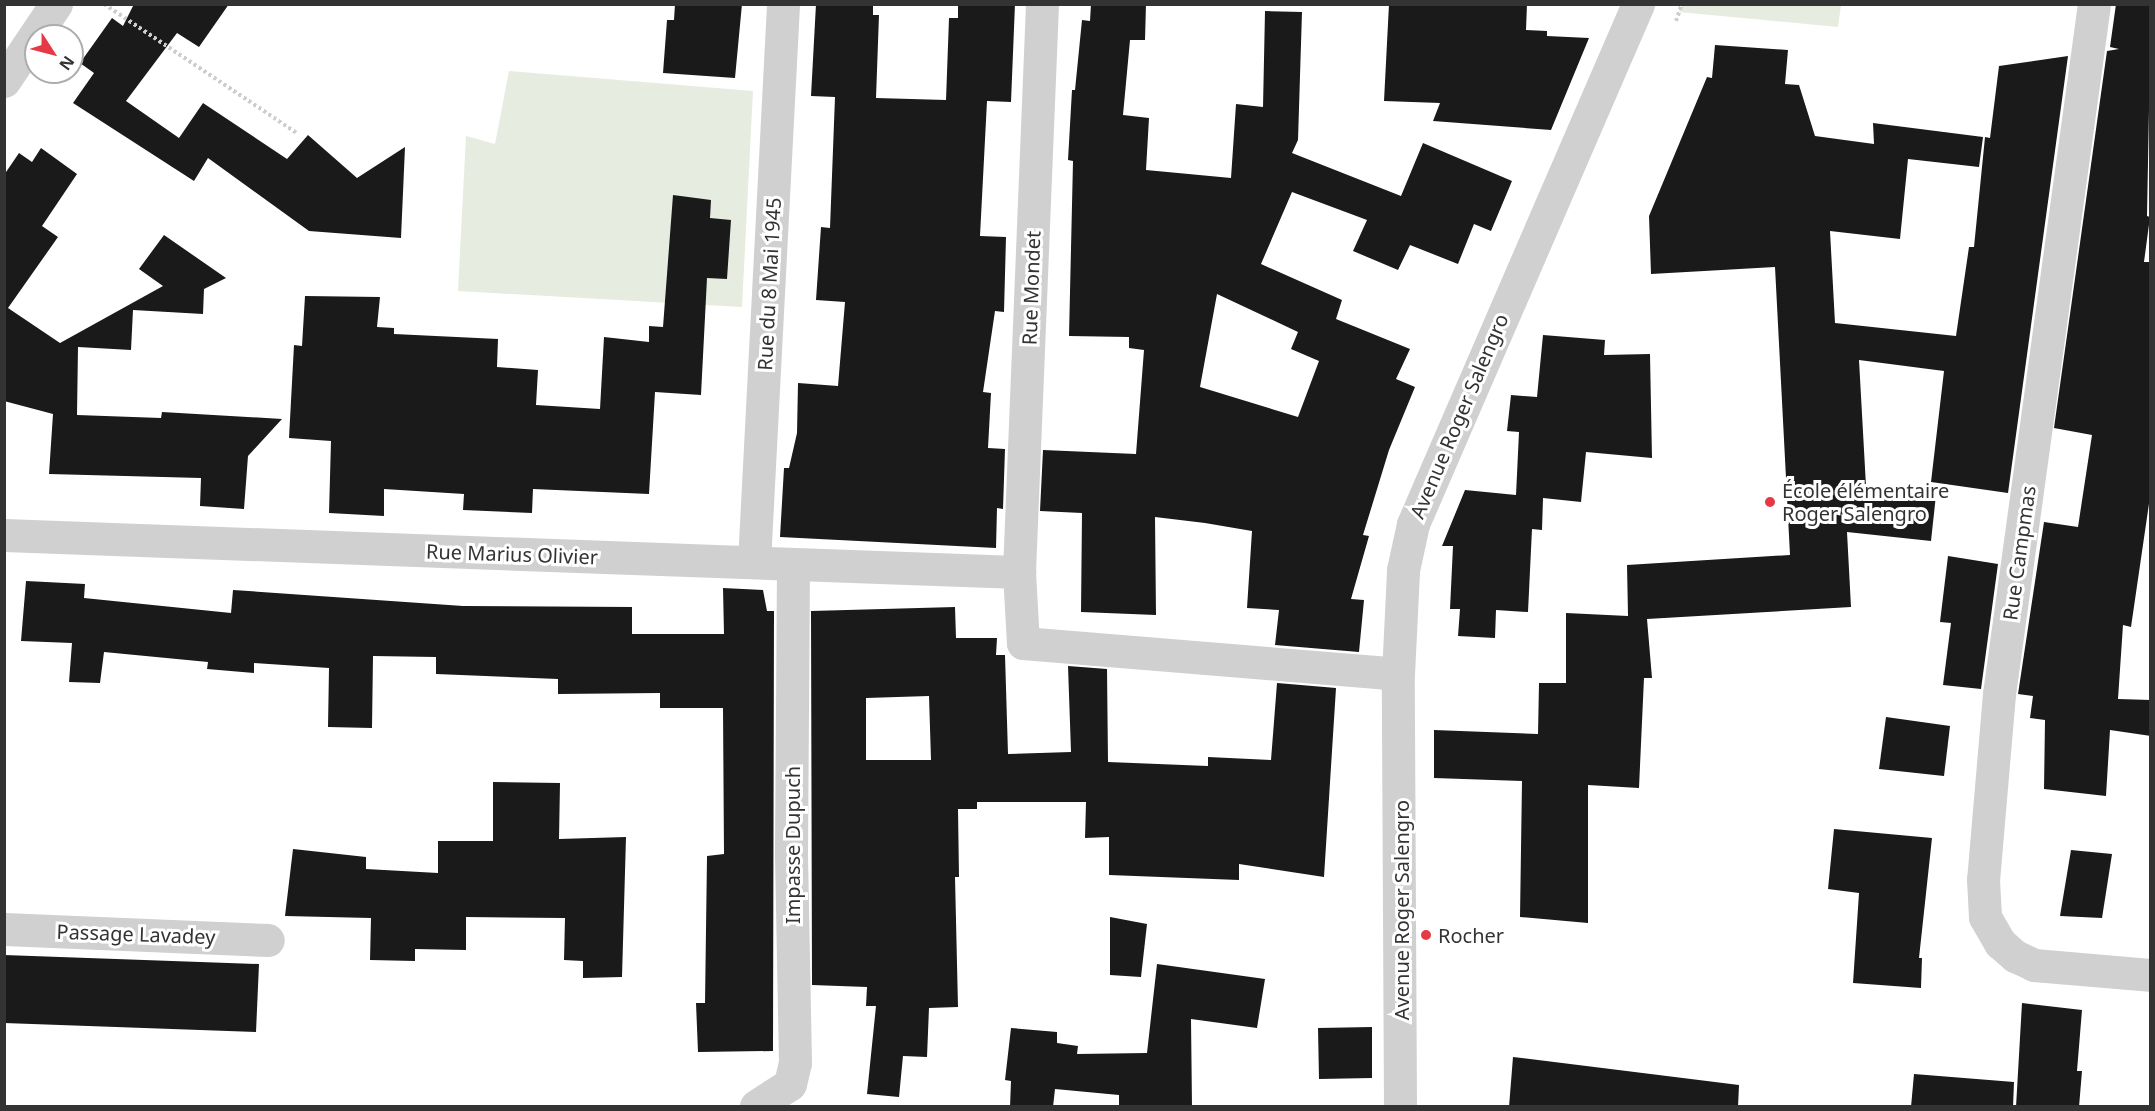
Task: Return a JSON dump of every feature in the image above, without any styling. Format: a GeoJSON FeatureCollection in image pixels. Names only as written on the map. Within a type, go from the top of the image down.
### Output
{"type":"FeatureCollection","features":[{"type":"Feature","properties":{"kind":"street"},"geometry":{"type":"LineString","coordinates":[[4,81],[56,4]]}},
{"type":"Feature","properties":{"kind":"street","name":"Rue du 8 Mai 1945"},"geometry":{"type":"LineString","coordinates":[[754,562],[783,4]]}},
{"type":"Feature","properties":{"kind":"street","name":"Rue Mondet"},"geometry":{"type":"LineString","coordinates":[[1042,4],[1019,572],[1023,643],[1398,674]]}},
{"type":"Feature","properties":{"kind":"street","name":"Avenue Roger Salengro"},"geometry":{"type":"LineString","coordinates":[[1400,1107],[1398,674],[1403,570],[1413,524],[1638,4]]}},
{"type":"Feature","properties":{"kind":"street","name":"Rue Campmas"},"geometry":{"type":"LineString","coordinates":[[2094,4],[1999,694],[1983,879],[1985,917],[2000,943],[2015,957],[2034,965],[2151,975]]}},
{"type":"Feature","properties":{"kind":"street","name":"Rue Marius Olivier"},"geometry":{"type":"LineString","coordinates":[[4,536],[1019,572]]}},
{"type":"Feature","properties":{"kind":"street","name":"Impasse Dupuch"},"geometry":{"type":"LineString","coordinates":[[756,1107],[790,1084],[795,1063],[791,853],[794,564]]}},
{"type":"Feature","properties":{"kind":"street","name":"Passage Lavadey"},"geometry":{"type":"LineString","coordinates":[[4,929],[268,940]]}},
{"type":"Feature","properties":{"kind":"path"},"geometry":{"type":"LineString","coordinates":[[104,4],[297,133]]}},
{"type":"Feature","properties":{"kind":"path"},"geometry":{"type":"LineString","coordinates":[[1676,21],[1682,4]]}},
{"type":"Feature","properties":{"kind":"shaded area"},"geometry":{"type":"Polygon","coordinates":[[[1683,4],[1841,5],[1838,27],[1679,12],[1683,4]]]}},
{"type":"Feature","properties":{"kind":"shaded area"},"geometry":{"type":"Polygon","coordinates":[[[509,71],[753,91],[742,307],[458,291],[466,136],[495,144],[509,71]]]}},
{"type":"Feature","properties":{"kind":"building"},"geometry":{"type":"Polygon","coordinates":[[[134,4],[229,4],[199,47],[177,33],[126,101],[179,138],[203,103],[287,159],[308,135],[357,178],[405,147],[401,238],[309,231],[208,158],[194,181],[73,103],[94,73],[84,66],[84,57],[112,18],[123,26],[134,4]]]}},
{"type":"Feature","properties":{"kind":"building"},"geometry":{"type":"Polygon","coordinates":[[[675,4],[742,4],[735,78],[663,73],[667,20],[674,20],[675,4]]]}},
{"type":"Feature","properties":{"kind":"building"},"geometry":{"type":"Polygon","coordinates":[[[816,4],[873,4],[873,15],[879,15],[876,98],[946,100],[949,18],[958,18],[958,4],[1015,4],[1011,102],[987,101],[980,236],[1006,237],[1004,312],[995,311],[983,392],[991,393],[988,448],[1005,449],[1003,509],[997,508],[996,548],[780,537],[784,468],[789,468],[797,433],[798,383],[838,386],[845,302],[816,300],[821,227],[830,228],[835,97],[811,96],[816,4]]]}},
{"type":"Feature","properties":{"kind":"building"},"geometry":{"type":"Polygon","coordinates":[[[1091,4],[1146,4],[1145,40],[1130,40],[1123,115],[1149,118],[1146,170],[1231,178],[1236,104],[1263,107],[1265,11],[1302,12],[1298,140],[1292,153],[1401,196],[1423,143],[1512,181],[1491,231],[1474,224],[1458,264],[1410,245],[1398,270],[1353,251],[1367,220],[1292,192],[1261,264],[1342,300],[1336,319],[1410,349],[1396,379],[1415,387],[1389,450],[1363,535],[1369,536],[1351,599],[1364,600],[1359,652],[1275,645],[1279,610],[1247,608],[1252,531],[1205,523],[1155,517],[1156,615],[1081,612],[1082,513],[1040,511],[1043,450],[1136,454],[1144,350],[1129,348],[1129,337],[1069,336],[1073,161],[1068,160],[1072,90],[1075,90],[1082,20],[1090,21],[1091,4]],[[1217,294],[1200,387],[1298,417],[1319,361],[1291,349],[1298,332],[1217,294]]]}},
{"type":"Feature","properties":{"kind":"building"},"geometry":{"type":"Polygon","coordinates":[[[1389,4],[1527,4],[1526,30],[1547,31],[1547,36],[1589,38],[1551,130],[1433,121],[1440,103],[1384,101],[1389,4]]]}},
{"type":"Feature","properties":{"kind":"building"},"geometry":{"type":"Polygon","coordinates":[[[2116,4],[2151,4],[2147,216],[2150,217],[2144,262],[2151,262],[2151,490],[2131,627],[2123,625],[2118,699],[2151,700],[2151,736],[2110,730],[2106,796],[2044,789],[2045,720],[2030,718],[2033,696],[2018,694],[2044,522],[2078,527],[2092,435],[2054,428],[2107,51],[2119,49],[2110,47],[2116,4]]]}},
{"type":"Feature","properties":{"kind":"building"},"geometry":{"type":"Polygon","coordinates":[[[1715,45],[1788,50],[1785,84],[1799,85],[1815,136],[1874,144],[1873,123],[1983,137],[1979,167],[1908,159],[1900,239],[1830,231],[1835,323],[1956,336],[1969,247],[1974,247],[1985,137],[1990,138],[1999,66],[2068,56],[2008,493],[1931,482],[1944,371],[1859,360],[1866,486],[1936,495],[1931,541],[1847,532],[1851,607],[1647,619],[1652,678],[1644,678],[1639,788],[1588,785],[1588,923],[1520,917],[1522,781],[1434,778],[1434,730],[1538,734],[1539,683],[1566,683],[1566,613],[1628,616],[1627,565],[1790,555],[1775,267],[1651,274],[1649,216],[1707,77],[1712,78],[1715,45]]]}},
{"type":"Feature","properties":{"kind":"building"},"geometry":{"type":"Polygon","coordinates":[[[41,148],[77,174],[42,226],[58,237],[8,308],[60,343],[163,286],[139,269],[164,235],[226,278],[204,289],[203,314],[133,310],[131,350],[78,347],[77,415],[161,418],[162,412],[282,419],[248,456],[244,509],[200,506],[201,478],[49,474],[53,414],[4,401],[4,175],[19,153],[32,162],[41,148]]]}},
{"type":"Feature","properties":{"kind":"building"},"geometry":{"type":"Polygon","coordinates":[[[673,195],[711,200],[710,218],[731,220],[727,279],[707,278],[701,395],[655,392],[649,494],[533,489],[532,513],[463,510],[464,494],[384,489],[384,516],[329,513],[331,441],[289,438],[294,345],[302,346],[305,296],[380,297],[377,327],[394,328],[394,334],[498,339],[497,367],[538,370],[536,405],[600,409],[604,337],[649,342],[649,326],[663,327],[673,195]]]}},
{"type":"Feature","properties":{"kind":"building"},"geometry":{"type":"Polygon","coordinates":[[[1543,335],[1605,340],[1604,355],[1650,354],[1652,458],[1586,452],[1581,502],[1543,498],[1542,530],[1532,529],[1528,612],[1496,610],[1495,638],[1458,636],[1460,609],[1450,609],[1453,546],[1442,546],[1465,490],[1516,495],[1519,432],[1507,431],[1511,395],[1537,397],[1543,335]]]}},
{"type":"Feature","properties":{"kind":"building"},"geometry":{"type":"Polygon","coordinates":[[[1948,556],[1998,564],[1981,689],[1943,685],[1951,623],[1940,622],[1948,556]]]}},
{"type":"Feature","properties":{"kind":"building"},"geometry":{"type":"Polygon","coordinates":[[[26,581],[85,584],[84,598],[231,613],[233,590],[463,606],[632,607],[632,634],[724,634],[723,588],[763,590],[767,611],[774,611],[773,1051],[698,1052],[696,1003],[705,1003],[707,856],[724,854],[723,708],[660,708],[660,693],[558,694],[558,679],[436,674],[436,657],[373,656],[372,728],[328,727],[329,668],[254,663],[254,673],[207,669],[208,662],[104,652],[100,683],[69,682],[72,643],[21,641],[26,581]]]}},
{"type":"Feature","properties":{"kind":"building"},"geometry":{"type":"Polygon","coordinates":[[[955,607],[956,638],[997,638],[996,655],[1005,655],[1008,754],[1071,752],[1068,666],[1107,669],[1108,762],[1208,766],[1208,757],[1271,760],[1277,683],[1336,688],[1324,877],[1239,864],[1239,880],[1109,875],[1109,837],[1085,838],[1086,802],[977,802],[977,809],[958,809],[959,877],[955,877],[958,1007],[929,1008],[927,1057],[903,1056],[899,1097],[867,1094],[876,1006],[866,1006],[867,987],[812,985],[811,611],[955,607]],[[929,696],[866,698],[866,760],[931,760],[929,696]]]}},
{"type":"Feature","properties":{"kind":"building"},"geometry":{"type":"Polygon","coordinates":[[[1886,717],[1950,726],[1944,776],[1879,769],[1886,717]]]}},
{"type":"Feature","properties":{"kind":"building"},"geometry":{"type":"Polygon","coordinates":[[[493,782],[560,783],[559,839],[626,837],[622,977],[583,978],[583,961],[564,960],[565,918],[466,917],[466,950],[415,949],[415,961],[370,960],[371,918],[285,916],[293,849],[366,857],[366,869],[438,873],[438,841],[493,841],[493,782]]]}},
{"type":"Feature","properties":{"kind":"building"},"geometry":{"type":"Polygon","coordinates":[[[1834,829],[1932,838],[1919,958],[1922,958],[1921,988],[1853,983],[1859,893],[1828,889],[1834,829]]]}},
{"type":"Feature","properties":{"kind":"building"},"geometry":{"type":"Polygon","coordinates":[[[2071,850],[2112,854],[2102,918],[2060,916],[2071,850]]]}},
{"type":"Feature","properties":{"kind":"building"},"geometry":{"type":"Polygon","coordinates":[[[1110,917],[1147,924],[1141,977],[1110,975],[1110,917]]]}},
{"type":"Feature","properties":{"kind":"building"},"geometry":{"type":"Polygon","coordinates":[[[4,955],[259,964],[256,1032],[4,1023],[4,955]]]}},
{"type":"Feature","properties":{"kind":"building"},"geometry":{"type":"Polygon","coordinates":[[[1157,964],[1265,979],[1257,1028],[1191,1019],[1192,1107],[1119,1107],[1119,1095],[1055,1089],[1053,1107],[1010,1107],[1011,1081],[1005,1080],[1011,1028],[1057,1032],[1057,1043],[1078,1046],[1077,1054],[1147,1053],[1157,964]]]}},
{"type":"Feature","properties":{"kind":"building"},"geometry":{"type":"Polygon","coordinates":[[[2022,1003],[2082,1010],[2077,1071],[2082,1071],[2079,1107],[2016,1107],[2022,1003]]]}},
{"type":"Feature","properties":{"kind":"building"},"geometry":{"type":"Polygon","coordinates":[[[1372,1027],[1372,1078],[1319,1079],[1318,1028],[1372,1027]]]}},
{"type":"Feature","properties":{"kind":"building"},"geometry":{"type":"Polygon","coordinates":[[[1513,1057],[1739,1085],[1738,1107],[1509,1107],[1513,1057]]]}},
{"type":"Feature","properties":{"kind":"building"},"geometry":{"type":"Polygon","coordinates":[[[1914,1074],[2014,1082],[2013,1107],[1911,1107],[1914,1074]]]}},
{"type":"Feature","properties":{"kind":"place","name":"École élémentaire Roger Salengro"},"geometry":{"type":"Point","coordinates":[1770,502]}},
{"type":"Feature","properties":{"kind":"place","name":"Rocher"},"geometry":{"type":"Point","coordinates":[1426,935]}}]}
